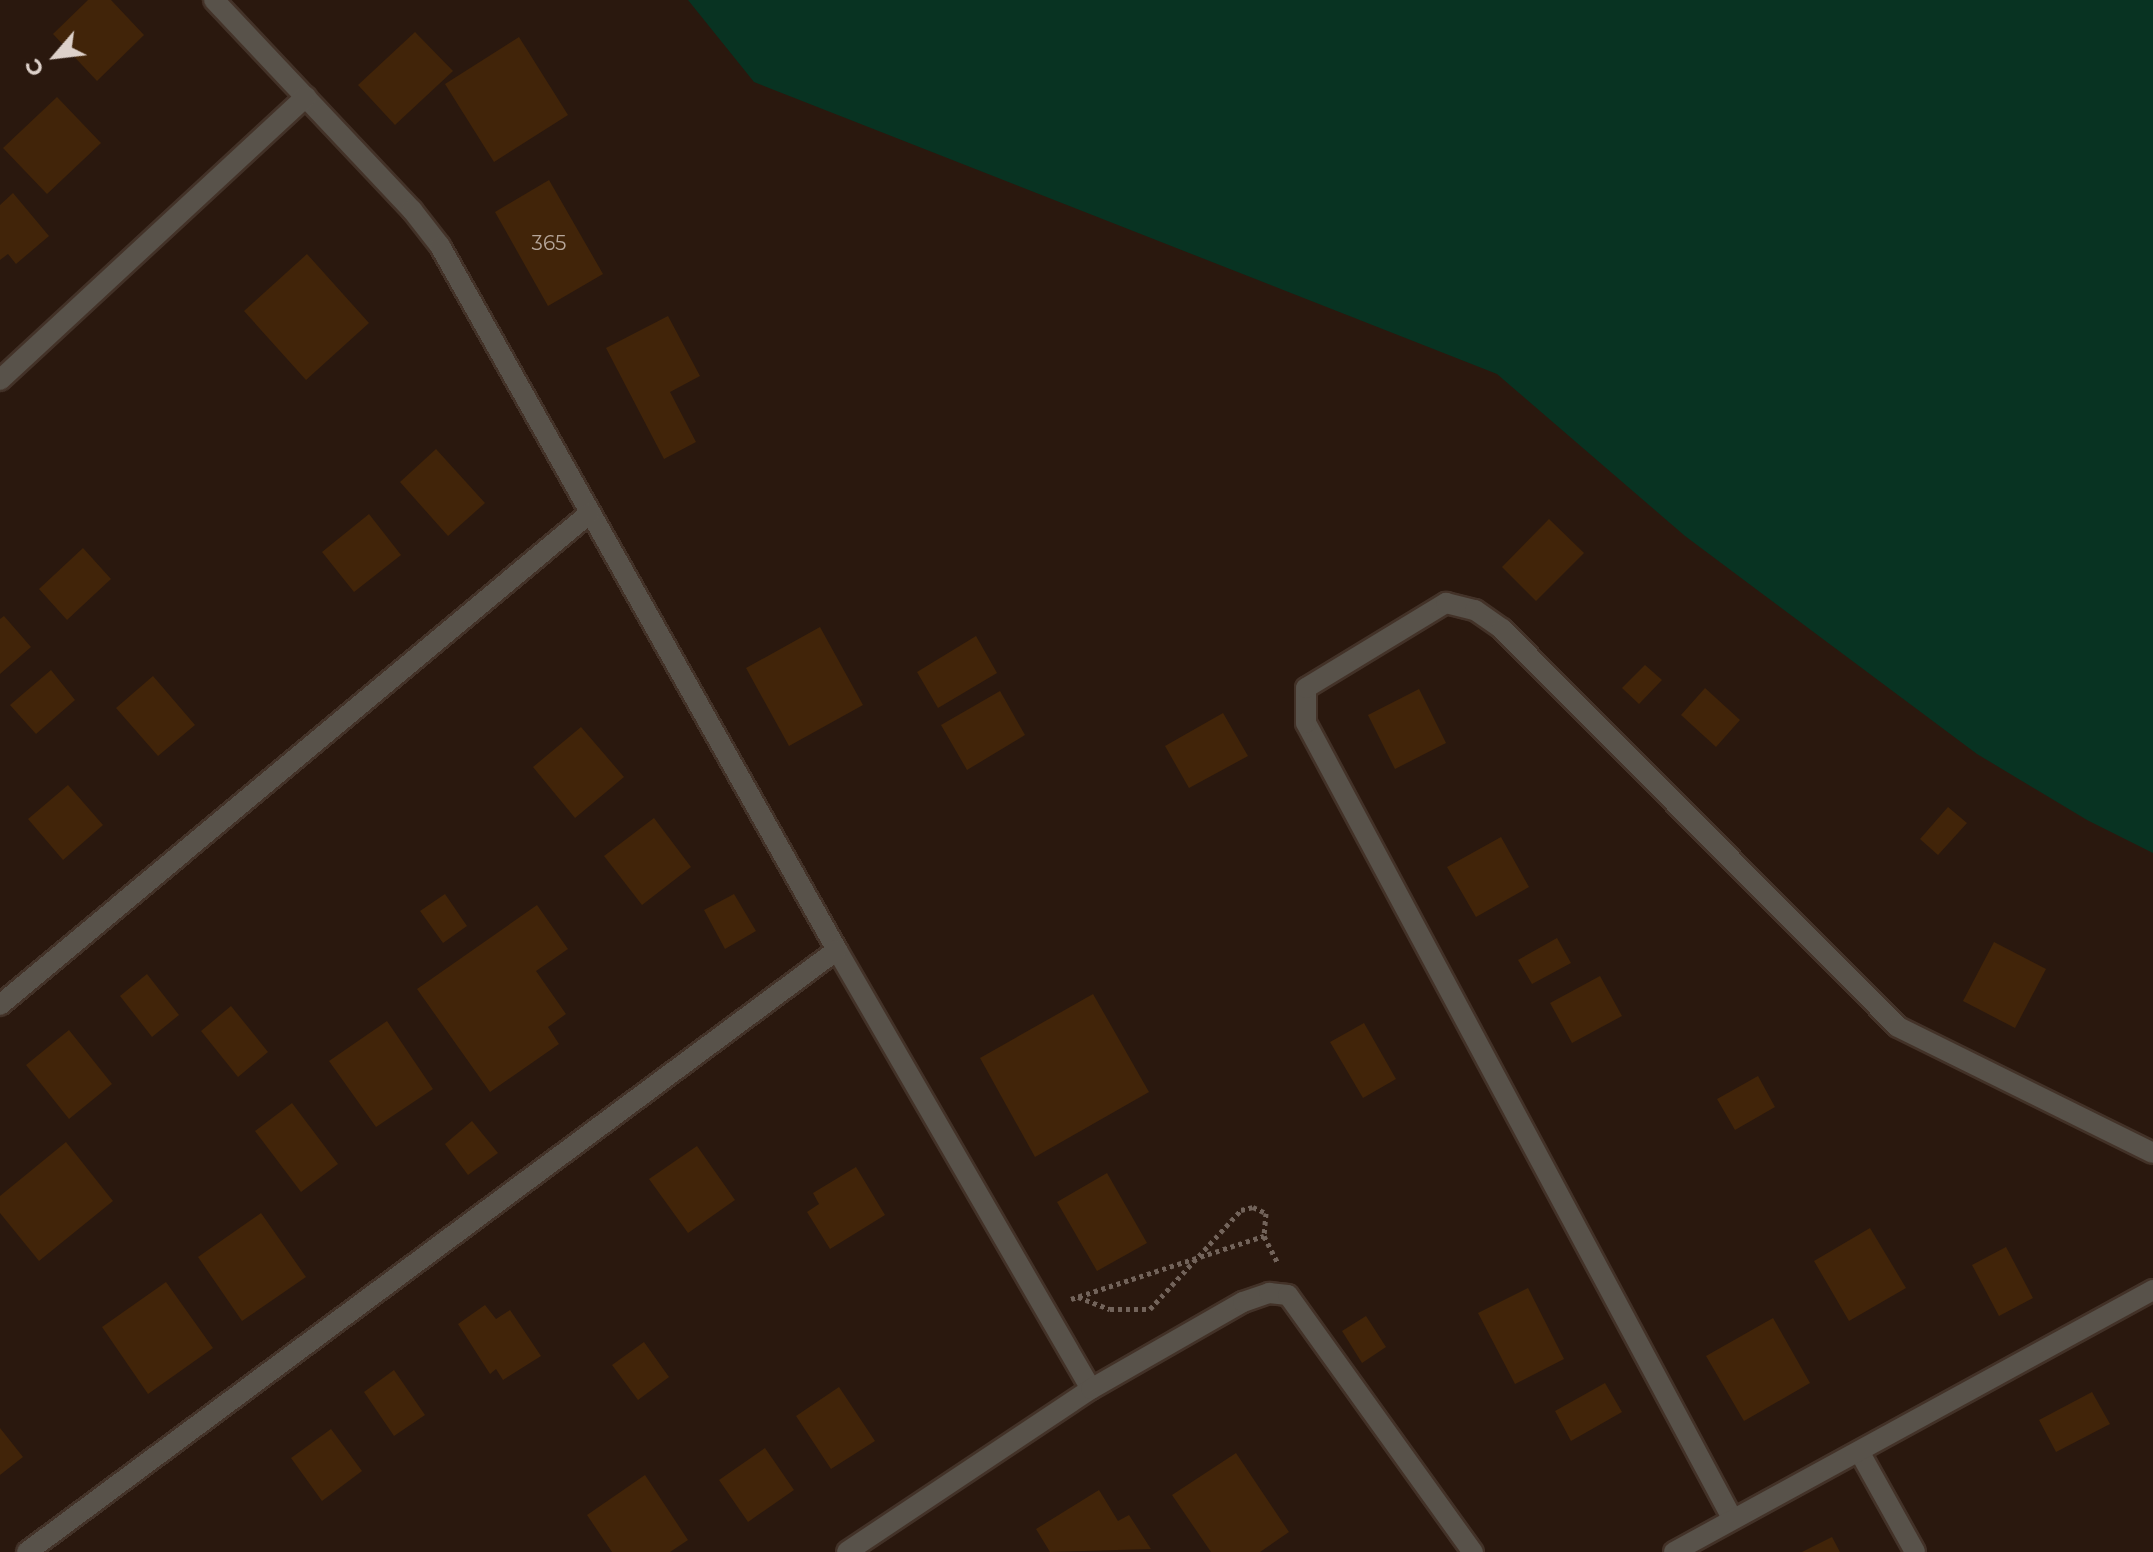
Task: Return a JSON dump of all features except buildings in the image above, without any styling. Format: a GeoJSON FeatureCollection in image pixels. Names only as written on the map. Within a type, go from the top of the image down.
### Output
{"type":"FeatureCollection","features":[{"type":"Feature","properties":{"kind":"street"},"geometry":{"type":"LineString","coordinates":[[214,0],[412,210],[440,246],[837,950],[1091,1389]]}},
{"type":"Feature","properties":{"kind":"street"},"geometry":{"type":"LineString","coordinates":[[0,380],[306,97]]}},
{"type":"Feature","properties":{"kind":"street"},"geometry":{"type":"LineString","coordinates":[[0,1005],[589,514]]}},
{"type":"Feature","properties":{"kind":"street"},"geometry":{"type":"LineString","coordinates":[[1732,1518],[1306,723],[1306,688],[1446,603],[1475,610],[1502,629],[1898,1027],[2153,1153]]}},
{"type":"Feature","properties":{"kind":"street"},"geometry":{"type":"LineString","coordinates":[[27,1552],[837,950]]}},
{"type":"Feature","properties":{"kind":"street"},"geometry":{"type":"LineString","coordinates":[[1674,1552],[1732,1518],[1860,1453],[2153,1290]]}},
{"type":"Feature","properties":{"kind":"street"},"geometry":{"type":"LineString","coordinates":[[847,1552],[1091,1389],[1243,1302],[1269,1293],[1288,1295],[1473,1552]]}},
{"type":"Feature","properties":{"kind":"street"},"geometry":{"type":"LineString","coordinates":[[1860,1453],[1915,1552]]}},
{"type":"Feature","properties":{"kind":"path"},"geometry":{"type":"LineString","coordinates":[[1077,1297],[1110,1309],[1150,1309],[1241,1210],[1253,1207],[1266,1213],[1264,1236],[1288,1295]]}},
{"type":"Feature","properties":{"kind":"path"},"geometry":{"type":"LineString","coordinates":[[1044,1307],[1264,1236]]}},
{"type":"Feature","properties":{"kind":"green space"},"geometry":{"type":"Polygon","coordinates":[[[688,0],[2153,0],[2153,853],[2087,820],[1977,754],[1685,536],[1497,374],[754,82],[688,0]]]}}]}
